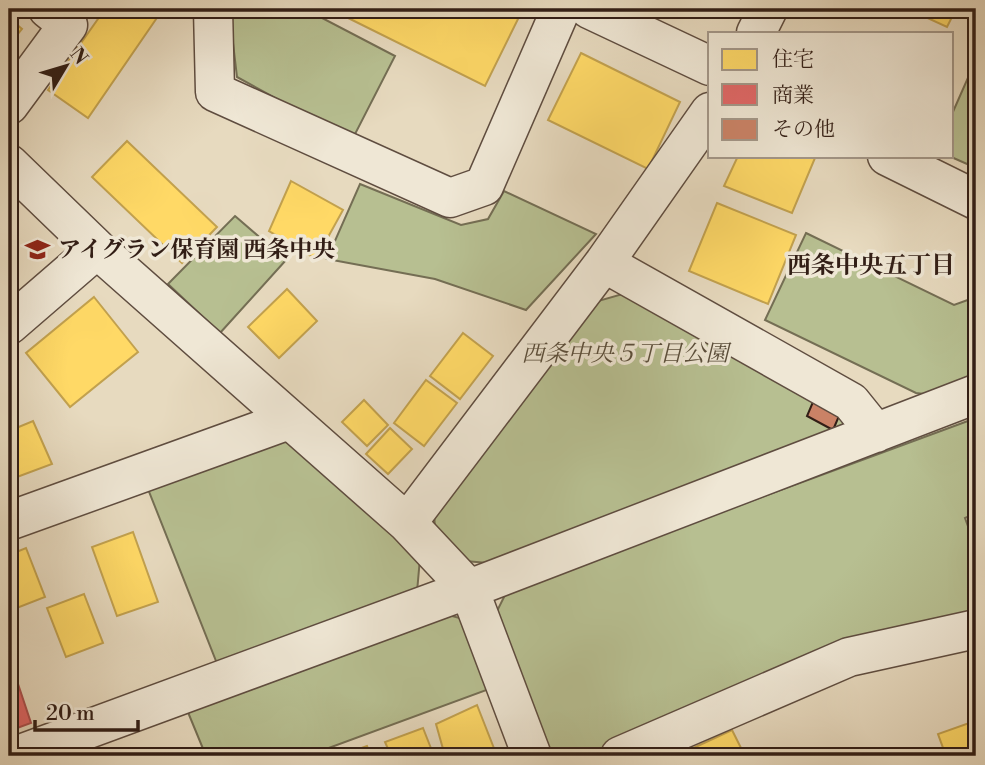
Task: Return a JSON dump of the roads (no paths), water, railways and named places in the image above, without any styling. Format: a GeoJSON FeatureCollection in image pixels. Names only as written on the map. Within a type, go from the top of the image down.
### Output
{"type":"FeatureCollection","features":[{"type":"Feature","properties":{"kind":"street"},"geometry":{"type":"LineString","coordinates":[[9,105],[68,25],[48,9]]}},
{"type":"Feature","properties":{"kind":"street"},"geometry":{"type":"LineString","coordinates":[[213,9],[215,92],[450,198],[484,186],[561,9]]}},
{"type":"Feature","properties":{"kind":"street"},"geometry":{"type":"LineString","coordinates":[[589,9],[708,65]]}},
{"type":"Feature","properties":{"kind":"street"},"geometry":{"type":"LineString","coordinates":[[756,32],[768,9]]}},
{"type":"Feature","properties":{"kind":"street"},"geometry":{"type":"LineString","coordinates":[[407,523],[604,263],[708,114]]}},
{"type":"Feature","properties":{"kind":"street"},"geometry":{"type":"LineString","coordinates":[[891,158],[976,200]]}},
{"type":"Feature","properties":{"kind":"street"},"geometry":{"type":"LineString","coordinates":[[9,164],[97,249],[407,523],[469,589],[532,756]]}},
{"type":"Feature","properties":{"kind":"street"},"geometry":{"type":"LineString","coordinates":[[9,324],[97,249]]}},
{"type":"Feature","properties":{"kind":"street"},"geometry":{"type":"LineString","coordinates":[[604,263],[851,402],[876,433]]}},
{"type":"Feature","properties":{"kind":"street"},"geometry":{"type":"LineString","coordinates":[[15,756],[469,589],[976,394]]}},
{"type":"Feature","properties":{"kind":"street"},"geometry":{"type":"LineString","coordinates":[[9,521],[289,420]]}},
{"type":"Feature","properties":{"kind":"street"},"geometry":{"type":"LineString","coordinates":[[620,756],[849,657],[976,629]]}},
{"type":"Feature","properties":{"kind":"place","name":"アイグラン保育園 西条中央"},"geometry":{"type":"Point","coordinates":[38,249]}},
{"type":"Feature","properties":{"kind":"district","name":"西条中央五丁目"},"geometry":{"type":"Point","coordinates":[871,265]}},
{"type":"Feature","properties":{"kind":"park label","name":"西条中央５丁目公園"},"geometry":{"type":"Point","coordinates":[625,353]}}]}
